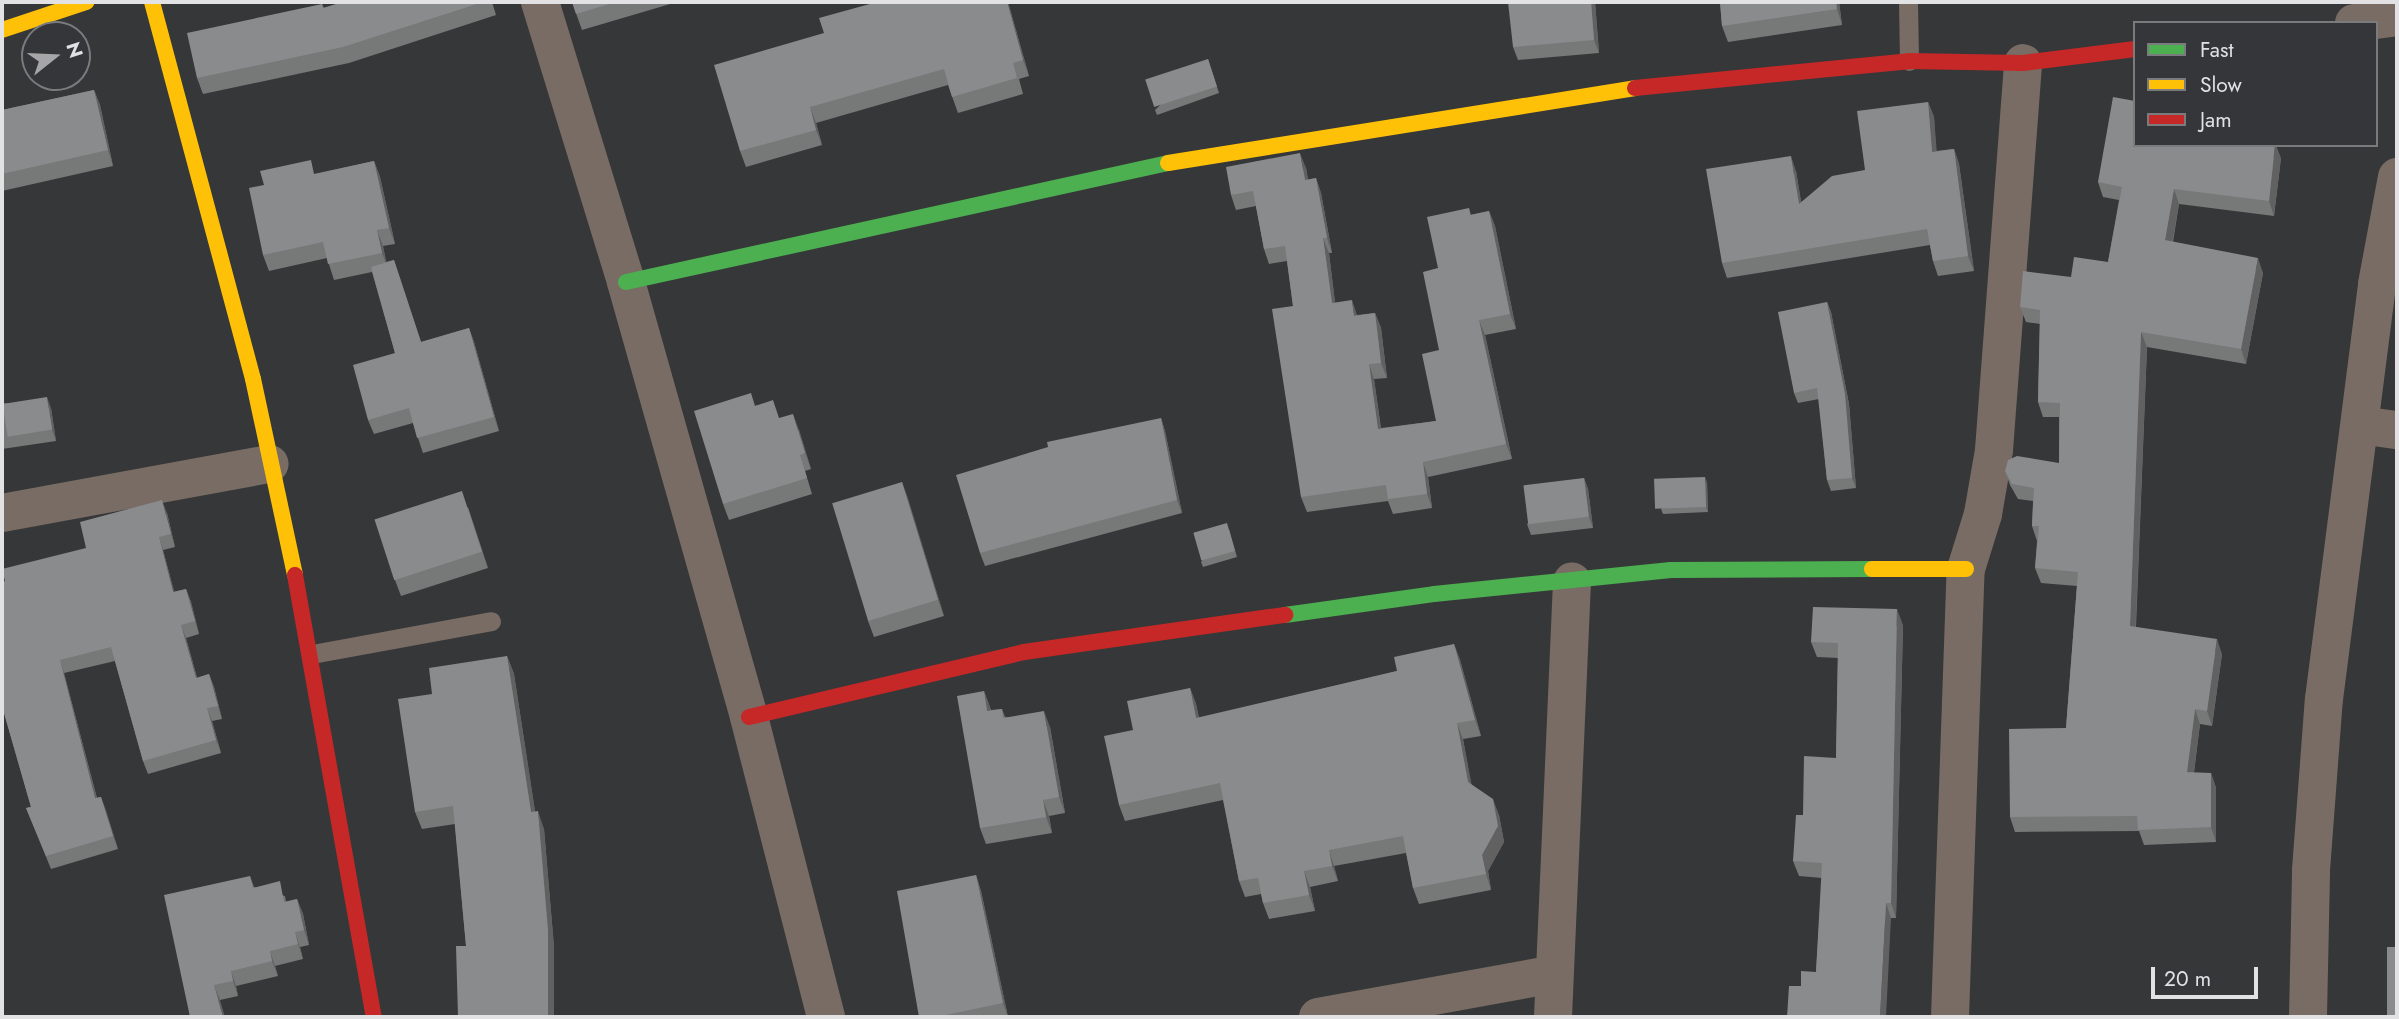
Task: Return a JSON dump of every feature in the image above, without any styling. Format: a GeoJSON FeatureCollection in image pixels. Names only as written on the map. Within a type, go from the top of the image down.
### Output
{"type":"FeatureCollection","features":[{"type":"Feature","properties":{"kind":"street"},"geometry":{"type":"LineString","coordinates":[[2,30],[86,2]]}},
{"type":"Feature","properties":{"kind":"street"},"geometry":{"type":"LineString","coordinates":[[152,2],[250,366],[312,654],[374,1017]]}},
{"type":"Feature","properties":{"kind":"street"},"geometry":{"type":"LineString","coordinates":[[540,2],[626,282],[749,717],[826,1017]]}},
{"type":"Feature","properties":{"kind":"street"},"geometry":{"type":"LineString","coordinates":[[2371,21],[2397,18]]}},
{"type":"Feature","properties":{"kind":"street"},"geometry":{"type":"LineString","coordinates":[[626,282],[1167,163],[1669,82],[1909,61],[2023,63],[2133,49]]}},
{"type":"Feature","properties":{"kind":"street"},"geometry":{"type":"LineString","coordinates":[[1950,1017],[1966,569],[1983,514],[1994,450],[2023,63]]}},
{"type":"Feature","properties":{"kind":"street"},"geometry":{"type":"LineString","coordinates":[[2308,1017],[2311,870],[2324,699],[2377,284],[2397,177]]}},
{"type":"Feature","properties":{"kind":"street"},"geometry":{"type":"LineString","coordinates":[[2360,425],[2397,430]]}},
{"type":"Feature","properties":{"kind":"street"},"geometry":{"type":"LineString","coordinates":[[2,513],[270,464]]}},
{"type":"Feature","properties":{"kind":"street"},"geometry":{"type":"LineString","coordinates":[[749,717],[1024,652],[1434,594],[1671,570],[1966,569]]}},
{"type":"Feature","properties":{"kind":"street"},"geometry":{"type":"LineString","coordinates":[[1553,1017],[1572,582]]}},
{"type":"Feature","properties":{"kind":"street"},"geometry":{"type":"LineString","coordinates":[[1318,1017],[1554,974]]}},
{"type":"Feature","properties":{"kind":"lane"},"geometry":{"type":"LineString","coordinates":[[1908,2],[1909,61]]}},
{"type":"Feature","properties":{"kind":"lane"},"geometry":{"type":"LineString","coordinates":[[312,654],[491,621]]}},
{"type":"Feature","properties":{"kind":"building"},"geometry":{"type":"Polygon","coordinates":[[[343,2],[483,2],[343,47],[197,78],[187,33],[322,4],[323,8],[343,2]]]}},
{"type":"Feature","properties":{"kind":"building"},"geometry":{"type":"Polygon","coordinates":[[[572,2],[616,2],[576,14],[572,2]]]}},
{"type":"Feature","properties":{"kind":"building"},"geometry":{"type":"Polygon","coordinates":[[[877,2],[1007,2],[1023,60],[1013,63],[1017,78],[952,97],[944,69],[810,107],[816,130],[740,151],[714,65],[824,33],[819,18],[877,2]]]}},
{"type":"Feature","properties":{"kind":"building"},"geometry":{"type":"Polygon","coordinates":[[[1508,2],[1591,2],[1594,40],[1513,47],[1508,2]]]}},
{"type":"Feature","properties":{"kind":"building"},"geometry":{"type":"Polygon","coordinates":[[[1720,2],[1836,2],[1837,9],[1722,26],[1720,2]]]}},
{"type":"Feature","properties":{"kind":"building"},"geometry":{"type":"Polygon","coordinates":[[[1208,59],[1217,87],[1154,107],[1145,79],[1208,59]]]}},
{"type":"Feature","properties":{"kind":"building"},"geometry":{"type":"Polygon","coordinates":[[[94,90],[108,150],[2,174],[2,110],[94,90]]]}},
{"type":"Feature","properties":{"kind":"building"},"geometry":{"type":"Polygon","coordinates":[[[2113,97],[2133,101],[2133,147],[2275,147],[2269,201],[2174,189],[2165,240],[2258,258],[2241,349],[2141,332],[2130,626],[2217,639],[2207,711],[2195,709],[2187,772],[2211,773],[2211,827],[2138,830],[2137,816],[2010,817],[2009,729],[2066,728],[2078,572],[2035,568],[2039,526],[2032,526],[2034,488],[2012,484],[2005,471],[2008,460],[2017,456],[2059,463],[2060,403],[2038,402],[2040,310],[2020,307],[2023,271],[2071,277],[2074,257],[2108,262],[2122,187],[2098,182],[2113,97]]]}},
{"type":"Feature","properties":{"kind":"building"},"geometry":{"type":"Polygon","coordinates":[[[1928,102],[1932,152],[1954,149],[1968,256],[1933,261],[1927,229],[1722,263],[1706,169],[1791,156],[1799,204],[1832,176],[1865,170],[1857,111],[1928,102]]]}},
{"type":"Feature","properties":{"kind":"building"},"geometry":{"type":"Polygon","coordinates":[[[1300,153],[1305,180],[1316,178],[1327,238],[1323,238],[1332,303],[1352,300],[1354,316],[1375,313],[1381,363],[1369,364],[1378,429],[1436,421],[1422,354],[1439,350],[1423,272],[1438,268],[1427,217],[1469,208],[1470,215],[1489,211],[1510,314],[1479,320],[1506,444],[1423,462],[1427,494],[1388,499],[1386,485],[1301,497],[1272,309],[1293,306],[1285,246],[1264,249],[1253,191],[1231,195],[1226,167],[1300,153]]]}},
{"type":"Feature","properties":{"kind":"building"},"geometry":{"type":"Polygon","coordinates":[[[311,160],[314,174],[374,161],[389,228],[377,230],[382,253],[328,264],[323,242],[263,255],[249,188],[264,185],[260,171],[311,160]]]}},
{"type":"Feature","properties":{"kind":"building"},"geometry":{"type":"Polygon","coordinates":[[[394,260],[421,342],[469,328],[494,417],[417,438],[409,408],[368,420],[353,365],[395,353],[371,267],[394,260]]]}},
{"type":"Feature","properties":{"kind":"building"},"geometry":{"type":"Polygon","coordinates":[[[1827,302],[1845,394],[1852,478],[1827,480],[1817,388],[1794,393],[1778,312],[1827,302]]]}},
{"type":"Feature","properties":{"kind":"building"},"geometry":{"type":"Polygon","coordinates":[[[751,393],[755,406],[773,400],[779,418],[793,414],[805,453],[800,455],[807,478],[723,504],[694,411],[751,393]]]}},
{"type":"Feature","properties":{"kind":"building"},"geometry":{"type":"Polygon","coordinates":[[[47,397],[52,430],[8,437],[3,404],[47,397]]]}},
{"type":"Feature","properties":{"kind":"building"},"geometry":{"type":"Polygon","coordinates":[[[1161,418],[1177,500],[980,553],[956,475],[1048,447],[1047,442],[1161,418]]]}},
{"type":"Feature","properties":{"kind":"building"},"geometry":{"type":"Polygon","coordinates":[[[1705,477],[1706,507],[1655,509],[1654,479],[1705,477]]]}},
{"type":"Feature","properties":{"kind":"building"},"geometry":{"type":"Polygon","coordinates":[[[1584,478],[1589,517],[1528,524],[1523,485],[1584,478]]]}},
{"type":"Feature","properties":{"kind":"building"},"geometry":{"type":"Polygon","coordinates":[[[902,482],[938,600],[868,621],[832,503],[902,482]]]}},
{"type":"Feature","properties":{"kind":"building"},"geometry":{"type":"Polygon","coordinates":[[[462,491],[482,552],[394,580],[375,519],[462,491]]]}},
{"type":"Feature","properties":{"kind":"building"},"geometry":{"type":"Polygon","coordinates":[[[162,500],[171,534],[159,537],[173,592],[186,589],[195,621],[181,625],[196,678],[209,674],[218,706],[207,708],[216,740],[143,761],[111,647],[60,660],[95,798],[101,797],[113,836],[46,856],[26,808],[31,807],[2,706],[2,582],[5,581],[2,569],[86,548],[80,522],[162,500]]]}},
{"type":"Feature","properties":{"kind":"building"},"geometry":{"type":"Polygon","coordinates":[[[1227,523],[1235,551],[1201,561],[1193,533],[1227,523]]]}},
{"type":"Feature","properties":{"kind":"building"},"geometry":{"type":"Polygon","coordinates":[[[1813,607],[1897,609],[1891,903],[1886,903],[1880,1017],[1787,1017],[1789,986],[1801,986],[1801,971],[1816,972],[1822,863],[1793,861],[1796,815],[1803,815],[1804,756],[1836,758],[1838,643],[1811,642],[1813,607]]]}},
{"type":"Feature","properties":{"kind":"building"},"geometry":{"type":"Polygon","coordinates":[[[1454,644],[1475,720],[1457,723],[1468,782],[1493,799],[1498,826],[1482,855],[1486,874],[1413,888],[1403,836],[1329,850],[1332,866],[1304,871],[1309,895],[1263,903],[1258,878],[1239,881],[1220,783],[1119,805],[1104,736],[1133,730],[1127,701],[1190,688],[1196,718],[1397,671],[1394,657],[1454,644]]]}},
{"type":"Feature","properties":{"kind":"building"},"geometry":{"type":"Polygon","coordinates":[[[507,656],[531,812],[538,811],[548,930],[548,1017],[458,1017],[456,946],[466,946],[453,806],[415,812],[398,699],[432,694],[429,668],[507,656]]]}},
{"type":"Feature","properties":{"kind":"building"},"geometry":{"type":"Polygon","coordinates":[[[984,691],[987,711],[1002,709],[1003,718],[1044,711],[1059,797],[1043,800],[1046,817],[980,828],[957,696],[984,691]]]}},
{"type":"Feature","properties":{"kind":"building"},"geometry":{"type":"Polygon","coordinates":[[[976,875],[1003,1003],[936,1017],[919,1017],[897,891],[976,875]]]}},
{"type":"Feature","properties":{"kind":"building"},"geometry":{"type":"Polygon","coordinates":[[[250,876],[253,888],[280,881],[284,902],[297,899],[304,930],[295,932],[298,944],[270,951],[272,961],[231,971],[233,981],[214,985],[223,1017],[190,1017],[164,895],[250,876]]]}},
{"type":"Feature","properties":{"kind":"building"},"geometry":{"type":"Polygon","coordinates":[[[2387,947],[2397,947],[2397,1017],[2387,1017],[2387,947]]]}},
{"type":"Feature","properties":{"kind":"traffic: fast"},"geometry":{"type":"LineString","coordinates":[[626,282],[1168,163]]}},
{"type":"Feature","properties":{"kind":"traffic: fast"},"geometry":{"type":"LineString","coordinates":[[1285,615],[1434,594],[1671,570],[1872,569]]}},
{"type":"Feature","properties":{"kind":"traffic: slow"},"geometry":{"type":"LineString","coordinates":[[2,30],[86,2]]}},
{"type":"Feature","properties":{"kind":"traffic: slow"},"geometry":{"type":"LineString","coordinates":[[152,2],[253,379],[295,575]]}},
{"type":"Feature","properties":{"kind":"traffic: slow"},"geometry":{"type":"LineString","coordinates":[[1168,163],[1635,88]]}},
{"type":"Feature","properties":{"kind":"traffic: slow"},"geometry":{"type":"LineString","coordinates":[[1872,569],[1966,569]]}},
{"type":"Feature","properties":{"kind":"traffic: jam"},"geometry":{"type":"LineString","coordinates":[[1635,88],[1909,61],[2023,63],[2133,49]]}},
{"type":"Feature","properties":{"kind":"traffic: jam"},"geometry":{"type":"LineString","coordinates":[[295,575],[374,1017]]}},
{"type":"Feature","properties":{"kind":"traffic: jam"},"geometry":{"type":"LineString","coordinates":[[749,717],[1024,652],[1285,615]]}}]}
